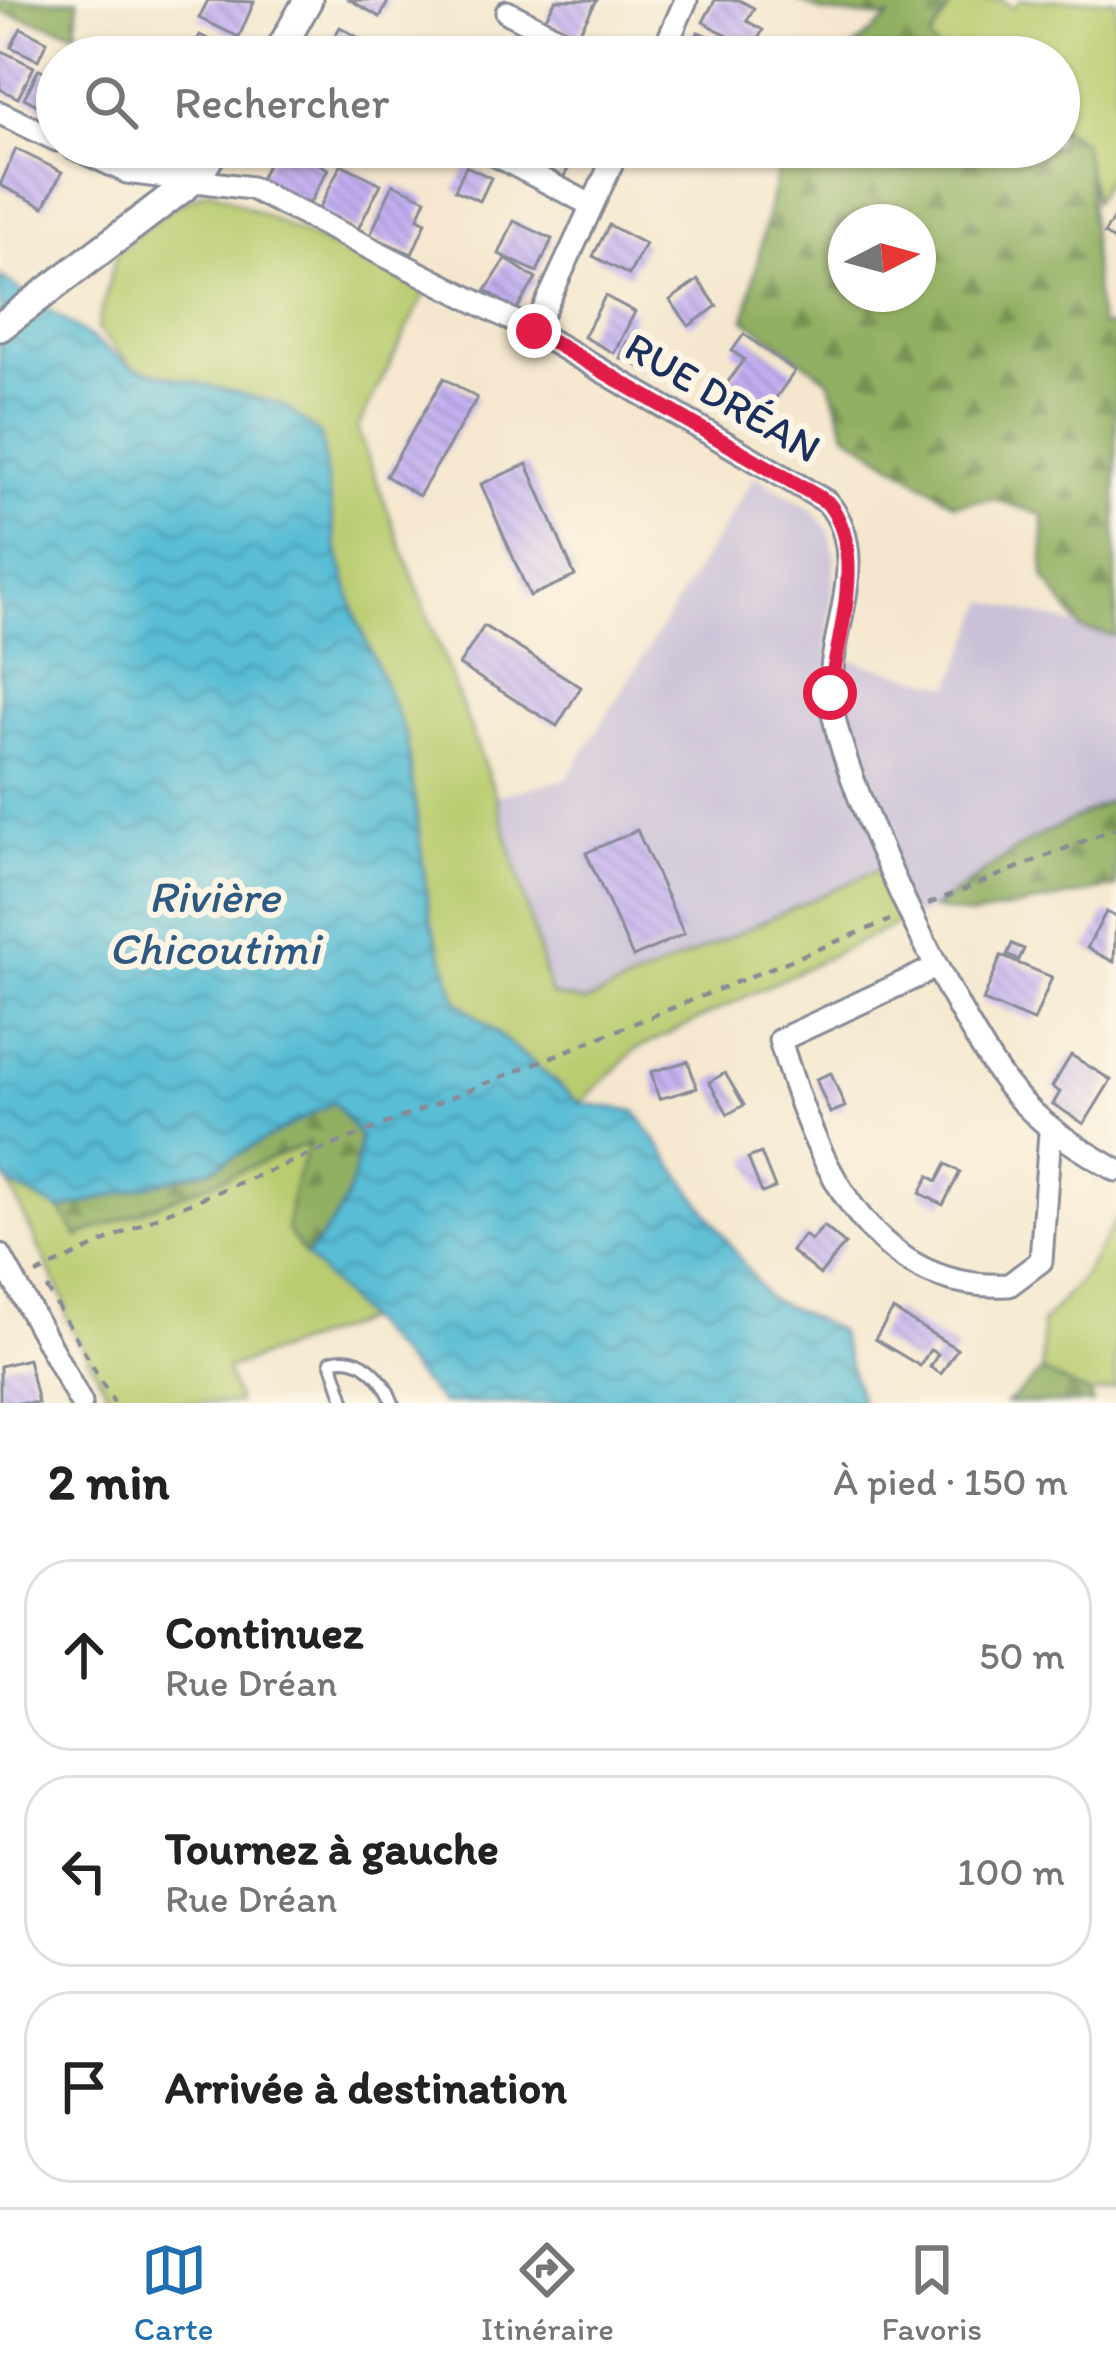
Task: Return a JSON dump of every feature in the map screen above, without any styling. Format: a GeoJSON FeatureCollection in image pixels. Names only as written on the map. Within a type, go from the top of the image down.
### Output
{"type":"FeatureCollection","features":[{"type":"Feature","properties":{"kind":"street"},"geometry":{"type":"LineString","coordinates":[[288,36],[308,0]]}},
{"type":"Feature","properties":{"kind":"street"},"geometry":{"type":"LineString","coordinates":[[670,36],[686,0]]}},
{"type":"Feature","properties":{"kind":"street"},"geometry":{"type":"LineString","coordinates":[[507,12],[553,36]]}},
{"type":"Feature","properties":{"kind":"street"},"geometry":{"type":"LineString","coordinates":[[0,113],[36,130]]}},
{"type":"Feature","properties":{"kind":"street","name":"RUE DRÉAN"},"geometry":{"type":"LineString","coordinates":[[118,168],[251,188],[534,331],[827,502],[842,520],[850,546],[830,693],[839,750],[953,996],[1006,1084],[1050,1132],[1116,1170]]}},
{"type":"Feature","properties":{"kind":"street"},"geometry":{"type":"LineString","coordinates":[[0,327],[89,254],[196,178],[202,168]]}},
{"type":"Feature","properties":{"kind":"street"},"geometry":{"type":"LineString","coordinates":[[520,168],[591,205]]}},
{"type":"Feature","properties":{"kind":"street"},"geometry":{"type":"LineString","coordinates":[[534,331],[609,168]]}},
{"type":"Feature","properties":{"kind":"street"},"geometry":{"type":"LineString","coordinates":[[925,973],[780,1040],[809,1136],[844,1196],[900,1257],[949,1281],[1009,1285],[1041,1261],[1050,1132]]}},
{"type":"Feature","properties":{"kind":"street"},"geometry":{"type":"LineString","coordinates":[[0,1255],[81,1403]]}},
{"type":"Feature","properties":{"kind":"lane"},"geometry":{"type":"LineString","coordinates":[[345,1403],[332,1361],[343,1357],[366,1364],[387,1387],[393,1403]]}},
{"type":"Feature","properties":{"kind":"path"},"geometry":{"type":"LineString","coordinates":[[114,1403],[38,1273],[165,1213],[360,1137],[564,1048],[1116,828]]}},
{"type":"Feature","properties":{"kind":"shaded area"},"geometry":{"type":"Polygon","coordinates":[[[755,476],[814,511],[829,532],[835,558],[827,654],[951,686],[987,601],[1116,636],[1116,798],[1027,842],[933,909],[909,918],[885,867],[586,1002],[551,995],[496,796],[567,779],[755,476]]]}},
{"type":"Feature","properties":{"kind":"green space"},"geometry":{"type":"Polygon","coordinates":[[[0,0],[78,0],[76,32],[0,12],[0,0]]]}},
{"type":"Feature","properties":{"kind":"green space"},"geometry":{"type":"Polygon","coordinates":[[[797,0],[955,0],[932,36],[867,36],[888,18],[824,13],[797,0]]]}},
{"type":"Feature","properties":{"kind":"green space"},"geometry":{"type":"Polygon","coordinates":[[[955,0],[1002,0],[1012,8],[1021,0],[1116,0],[1116,163],[1094,201],[1080,140],[1080,36],[932,36],[955,0]]]}},
{"type":"Feature","properties":{"kind":"green space"},"geometry":{"type":"Polygon","coordinates":[[[1080,140],[1083,142],[1101,326],[1116,325],[1116,636],[1081,629],[1044,577],[1043,515],[994,499],[955,504],[846,433],[829,380],[745,319],[777,168],[1080,168],[1080,140]]]}},
{"type":"Feature","properties":{"kind":"green space"},"geometry":{"type":"Polygon","coordinates":[[[211,190],[426,292],[357,429],[496,796],[551,995],[586,1002],[886,866],[909,918],[635,1050],[580,1104],[457,1000],[430,918],[406,735],[357,620],[336,545],[282,404],[133,367],[97,329],[117,251],[175,205],[211,190]]]}},
{"type":"Feature","properties":{"kind":"green space"},"geometry":{"type":"Polygon","coordinates":[[[1116,798],[1116,887],[971,916],[932,909],[1027,842],[1116,798]]]}},
{"type":"Feature","properties":{"kind":"green space"},"geometry":{"type":"Polygon","coordinates":[[[334,1102],[360,1137],[357,1157],[345,1202],[306,1256],[287,1231],[293,1188],[309,1143],[78,1237],[60,1210],[213,1168],[334,1102]]]}},
{"type":"Feature","properties":{"kind":"green space"},"geometry":{"type":"Polygon","coordinates":[[[310,1142],[293,1188],[287,1231],[365,1320],[226,1369],[238,1403],[114,1403],[67,1320],[65,1303],[9,1184],[60,1210],[79,1237],[310,1142]]]}},
{"type":"Feature","properties":{"kind":"green space"},"geometry":{"type":"Polygon","coordinates":[[[1116,1220],[1116,1388],[1090,1394],[1042,1372],[1042,1323],[1081,1279],[1116,1220]]]}},
{"type":"Feature","properties":{"kind":"green space"},"geometry":{"type":"Polygon","coordinates":[[[1042,1372],[1090,1394],[1093,1403],[1007,1403],[1042,1372]]]}},
{"type":"Feature","properties":{"kind":"water","name":"Rivière Chicoutimi"},"geometry":{"type":"Polygon","coordinates":[[[0,276],[133,367],[282,404],[321,435],[336,545],[357,620],[406,735],[430,918],[457,1000],[580,1103],[635,1111],[768,1298],[838,1330],[862,1403],[441,1403],[306,1256],[345,1202],[357,1157],[360,1137],[334,1102],[213,1168],[60,1210],[9,1184],[0,1169],[0,276]]]}},
{"type":"Feature","properties":{"kind":"building"},"geometry":{"type":"Polygon","coordinates":[[[208,0],[254,2],[239,36],[199,18],[208,0]]]}},
{"type":"Feature","properties":{"kind":"building"},"geometry":{"type":"Polygon","coordinates":[[[350,0],[389,0],[380,17],[350,0]]]}},
{"type":"Feature","properties":{"kind":"building"},"geometry":{"type":"Polygon","coordinates":[[[556,0],[597,0],[577,36],[545,19],[556,0]]]}},
{"type":"Feature","properties":{"kind":"building"},"geometry":{"type":"Polygon","coordinates":[[[715,0],[739,0],[754,8],[747,21],[763,30],[760,36],[728,36],[703,22],[715,0]]]}},
{"type":"Feature","properties":{"kind":"building"},"geometry":{"type":"Polygon","coordinates":[[[340,27],[356,36],[335,36],[340,27]]]}},
{"type":"Feature","properties":{"kind":"building"},"geometry":{"type":"Polygon","coordinates":[[[21,28],[37,36],[36,59],[11,47],[21,28]]]}},
{"type":"Feature","properties":{"kind":"building"},"geometry":{"type":"Polygon","coordinates":[[[0,50],[34,67],[18,98],[0,89],[0,50]]]}},
{"type":"Feature","properties":{"kind":"building"},"geometry":{"type":"Polygon","coordinates":[[[36,75],[36,104],[24,98],[36,75]]]}},
{"type":"Feature","properties":{"kind":"building"},"geometry":{"type":"Polygon","coordinates":[[[16,149],[36,159],[36,168],[62,172],[44,207],[0,185],[16,149]]]}},
{"type":"Feature","properties":{"kind":"building"},"geometry":{"type":"Polygon","coordinates":[[[266,168],[328,169],[307,208],[258,182],[266,168]]]}},
{"type":"Feature","properties":{"kind":"building"},"geometry":{"type":"Polygon","coordinates":[[[339,168],[381,184],[357,231],[318,211],[339,168]]]}},
{"type":"Feature","properties":{"kind":"building"},"geometry":{"type":"Polygon","coordinates":[[[465,168],[491,178],[480,201],[455,190],[465,168]]]}},
{"type":"Feature","properties":{"kind":"building"},"geometry":{"type":"Polygon","coordinates":[[[546,168],[568,168],[564,177],[546,168]]]}},
{"type":"Feature","properties":{"kind":"building"},"geometry":{"type":"Polygon","coordinates":[[[393,184],[426,199],[418,218],[426,222],[412,254],[370,236],[393,184]]]}},
{"type":"Feature","properties":{"kind":"building"},"geometry":{"type":"Polygon","coordinates":[[[1116,214],[1116,241],[1104,234],[1116,214]]]}},
{"type":"Feature","properties":{"kind":"building"},"geometry":{"type":"Polygon","coordinates":[[[514,221],[552,239],[537,272],[499,254],[514,221]]]}},
{"type":"Feature","properties":{"kind":"building"},"geometry":{"type":"Polygon","coordinates":[[[609,225],[645,244],[629,275],[593,256],[609,225]]]}},
{"type":"Feature","properties":{"kind":"building"},"geometry":{"type":"Polygon","coordinates":[[[506,259],[536,279],[516,310],[486,290],[506,259]]]}},
{"type":"Feature","properties":{"kind":"building"},"geometry":{"type":"Polygon","coordinates":[[[698,280],[717,306],[689,326],[670,300],[698,280]]]}},
{"type":"Feature","properties":{"kind":"building"},"geometry":{"type":"Polygon","coordinates":[[[605,296],[635,312],[614,353],[584,337],[605,296]]]}},
{"type":"Feature","properties":{"kind":"building"},"geometry":{"type":"Polygon","coordinates":[[[744,334],[795,371],[765,413],[726,385],[744,359],[732,351],[744,334]]]}},
{"type":"Feature","properties":{"kind":"building"},"geometry":{"type":"Polygon","coordinates":[[[627,342],[654,355],[647,370],[620,358],[627,342]]]}},
{"type":"Feature","properties":{"kind":"building"},"geometry":{"type":"Polygon","coordinates":[[[444,378],[477,398],[419,496],[386,476],[444,378]]]}},
{"type":"Feature","properties":{"kind":"building"},"geometry":{"type":"Polygon","coordinates":[[[527,464],[575,576],[530,596],[481,484],[527,464]]]}},
{"type":"Feature","properties":{"kind":"building"},"geometry":{"type":"Polygon","coordinates":[[[484,626],[581,687],[557,726],[459,665],[484,626]]]}},
{"type":"Feature","properties":{"kind":"building"},"geometry":{"type":"Polygon","coordinates":[[[637,830],[684,934],[633,957],[586,853],[637,830]]]}},
{"type":"Feature","properties":{"kind":"building"},"geometry":{"type":"Polygon","coordinates":[[[1106,912],[1116,917],[1114,962],[1087,948],[1106,912]]]}},
{"type":"Feature","properties":{"kind":"building"},"geometry":{"type":"Polygon","coordinates":[[[1012,944],[1024,949],[1019,960],[1007,955],[1012,944]]]}},
{"type":"Feature","properties":{"kind":"building"},"geometry":{"type":"Polygon","coordinates":[[[1001,956],[1052,977],[1034,1021],[983,1001],[1001,956]]]}},
{"type":"Feature","properties":{"kind":"building"},"geometry":{"type":"Polygon","coordinates":[[[1071,1055],[1111,1080],[1084,1124],[1053,1104],[1060,1092],[1052,1087],[1071,1055]]]}},
{"type":"Feature","properties":{"kind":"building"},"geometry":{"type":"Polygon","coordinates":[[[688,1061],[697,1088],[659,1099],[651,1072],[688,1061]]]}},
{"type":"Feature","properties":{"kind":"building"},"geometry":{"type":"Polygon","coordinates":[[[725,1073],[744,1105],[728,1114],[709,1082],[725,1073]]]}},
{"type":"Feature","properties":{"kind":"building"},"geometry":{"type":"Polygon","coordinates":[[[831,1073],[845,1107],[830,1113],[816,1079],[831,1073]]]}},
{"type":"Feature","properties":{"kind":"building"},"geometry":{"type":"Polygon","coordinates":[[[761,1153],[775,1188],[762,1193],[748,1158],[761,1153]]]}},
{"type":"Feature","properties":{"kind":"building"},"geometry":{"type":"Polygon","coordinates":[[[946,1164],[960,1172],[943,1205],[920,1193],[929,1176],[937,1181],[946,1164]]]}},
{"type":"Feature","properties":{"kind":"building"},"geometry":{"type":"Polygon","coordinates":[[[824,1226],[845,1244],[820,1275],[791,1251],[804,1235],[811,1240],[824,1226]]]}},
{"type":"Feature","properties":{"kind":"building"},"geometry":{"type":"Polygon","coordinates":[[[893,1310],[957,1349],[941,1374],[930,1367],[938,1354],[930,1350],[920,1366],[875,1339],[893,1310]]]}},
{"type":"Feature","properties":{"kind":"building"},"geometry":{"type":"Polygon","coordinates":[[[28,1359],[38,1403],[0,1403],[0,1366],[28,1359]]]}},
{"type":"Feature","properties":{"kind":"route"},"geometry":{"type":"LineString","coordinates":[[534,331],[827,502],[842,520],[850,546],[830,693]]}}]}
